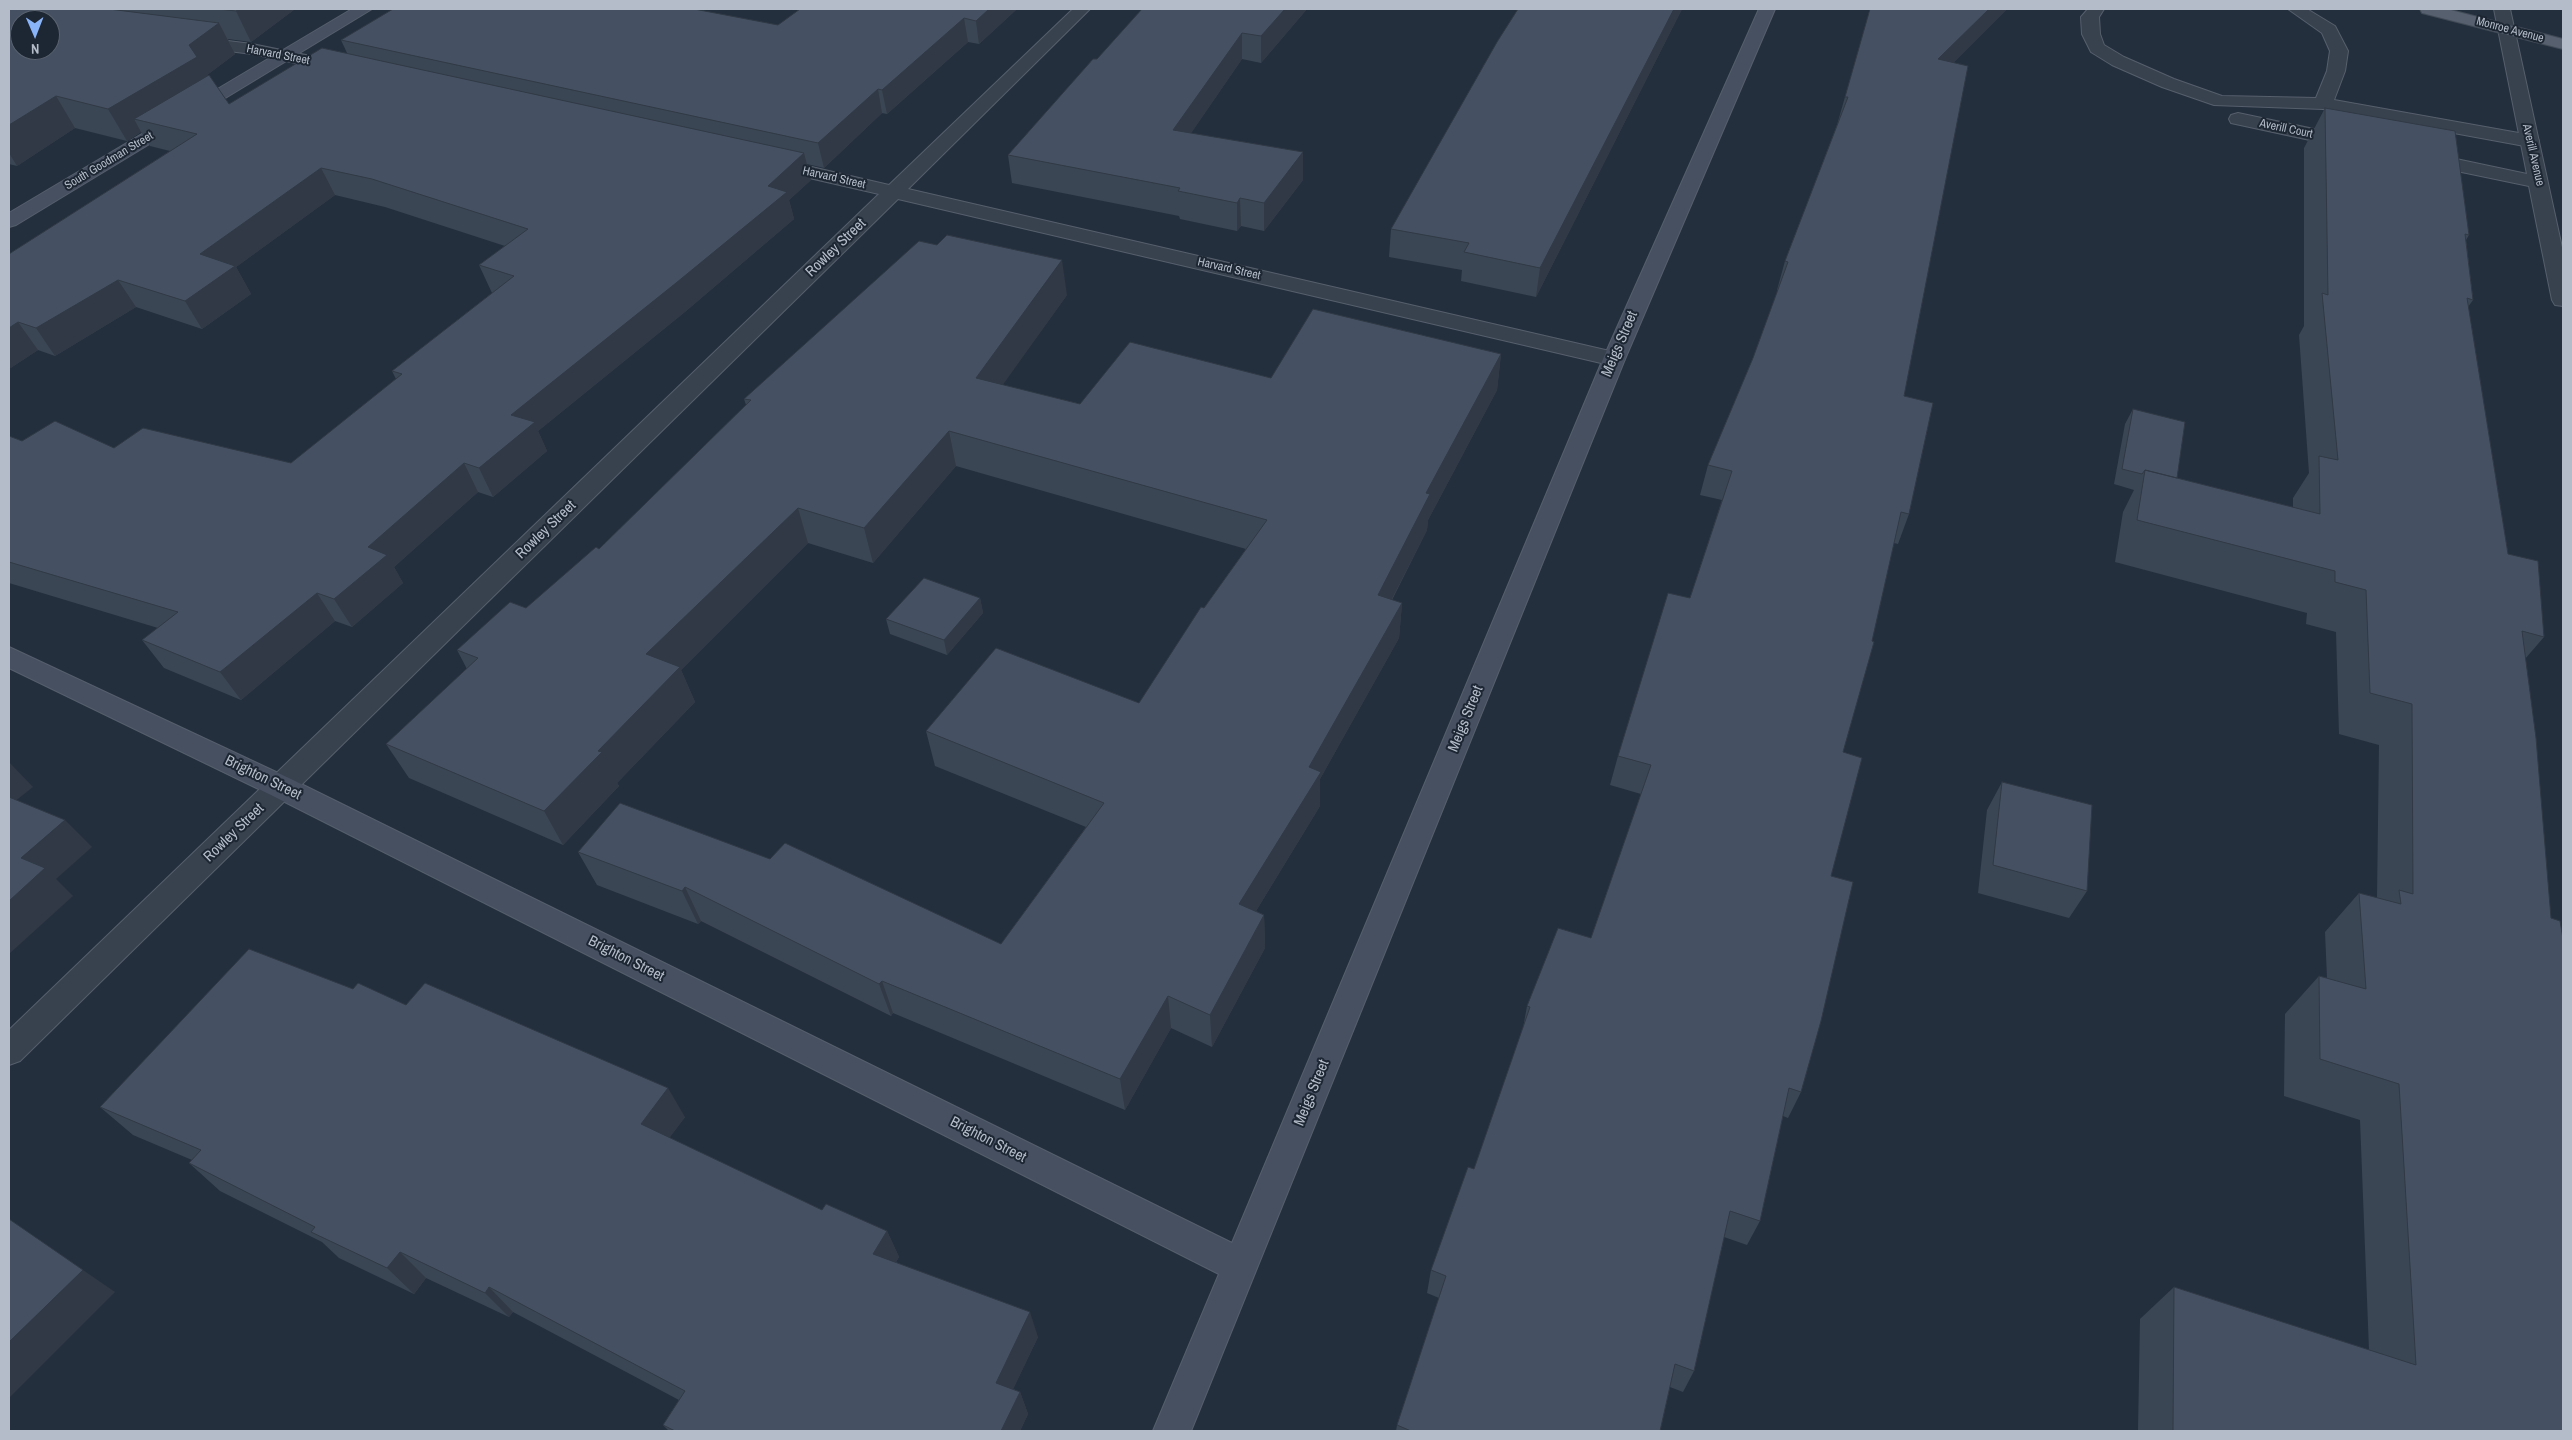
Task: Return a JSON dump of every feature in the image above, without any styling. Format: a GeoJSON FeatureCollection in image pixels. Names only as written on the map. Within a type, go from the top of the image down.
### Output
{"type":"FeatureCollection","features":[{"type":"Feature","properties":{"kind":"main road","name":"Monroe Avenue"},"geometry":{"type":"LineString","coordinates":[[2428,9],[2563,44]]}},
{"type":"Feature","properties":{"kind":"street","name":"South Goodman Street"},"geometry":{"type":"LineString","coordinates":[[9,221],[364,9]]}},
{"type":"Feature","properties":{"kind":"street","name":"Rowley Street"},"geometry":{"type":"LineString","coordinates":[[9,1051],[1082,9]]}},
{"type":"Feature","properties":{"kind":"street","name":"Meigs Street"},"geometry":{"type":"LineString","coordinates":[[1172,1431],[1614,359],[1767,9]]}},
{"type":"Feature","properties":{"kind":"street"},"geometry":{"type":"LineString","coordinates":[[2096,9],[2090,17],[2091,34],[2097,48],[2118,61],[2168,83],[2220,101],[2322,104],[2530,141]]}},
{"type":"Feature","properties":{"kind":"street"},"geometry":{"type":"LineString","coordinates":[[2296,9],[2329,30],[2339,51],[2336,71],[2322,104]]}},
{"type":"Feature","properties":{"kind":"street","name":"Averill Avenue"},"geometry":{"type":"LineString","coordinates":[[2502,9],[2563,300]]}},
{"type":"Feature","properties":{"kind":"street","name":"Harvard Street"},"geometry":{"type":"LineString","coordinates":[[175,39],[285,55],[363,72]]}},
{"type":"Feature","properties":{"kind":"street","name":"Averill Court"},"geometry":{"type":"LineString","coordinates":[[2238,119],[2364,146]]}},
{"type":"Feature","properties":{"kind":"street"},"geometry":{"type":"LineString","coordinates":[[2403,154],[2539,182]]}},
{"type":"Feature","properties":{"kind":"street","name":"Harvard Street"},"geometry":{"type":"LineString","coordinates":[[752,159],[1614,359]]}},
{"type":"Feature","properties":{"kind":"street","name":"Brighton Street"},"geometry":{"type":"LineString","coordinates":[[9,657],[281,787],[1241,1266]]}},
{"type":"Feature","properties":{"kind":"building"},"geometry":{"type":"Polygon","coordinates":[[[9,9],[109,9],[219,23],[189,45],[197,57],[108,109],[56,96],[9,125],[9,9]]]}},
{"type":"Feature","properties":{"kind":"building"},"geometry":{"type":"Polygon","coordinates":[[[218,9],[239,9],[236,11],[218,9]]]}},
{"type":"Feature","properties":{"kind":"building"},"geometry":{"type":"Polygon","coordinates":[[[393,9],[694,9],[778,25],[800,9],[989,9],[976,21],[964,18],[882,90],[878,89],[818,143],[341,40],[393,9]]]}},
{"type":"Feature","properties":{"kind":"building"},"geometry":{"type":"Polygon","coordinates":[[[1142,9],[1285,9],[1261,36],[1242,33],[1173,130],[1303,152],[1264,203],[1240,198],[1237,203],[1178,191],[1180,188],[1008,155],[1093,59],[1097,59],[1142,9]]]}},
{"type":"Feature","properties":{"kind":"building"},"geometry":{"type":"Polygon","coordinates":[[[1518,9],[1674,9],[1540,268],[1464,252],[1469,243],[1391,229],[1497,42],[1518,9]]]}},
{"type":"Feature","properties":{"kind":"building"},"geometry":{"type":"Polygon","coordinates":[[[1870,9],[1989,9],[1938,59],[1968,66],[1904,396],[1933,403],[1909,514],[1901,512],[1872,641],[1874,642],[1843,752],[1862,758],[1831,876],[1853,882],[1821,1021],[1801,1092],[1789,1088],[1760,1221],[1730,1211],[1694,1371],[1675,1364],[1660,1431],[1411,1431],[1397,1425],[1446,1276],[1431,1270],[1468,1167],[1474,1169],[1530,1007],[1527,1006],[1558,928],[1591,938],[1651,765],[1618,756],[1668,593],[1690,598],[1732,471],[1708,465],[1753,358],[1788,262],[1785,261],[1848,97],[1845,97],[1870,9]]]}},
{"type":"Feature","properties":{"kind":"building"},"geometry":{"type":"Polygon","coordinates":[[[322,48],[804,153],[768,186],[787,192],[511,415],[535,422],[479,468],[464,463],[368,547],[387,555],[334,599],[317,593],[220,672],[142,640],[178,612],[9,562],[9,436],[22,441],[55,421],[114,448],[143,428],[291,463],[402,374],[392,371],[514,276],[479,265],[528,229],[372,179],[321,168],[200,254],[235,266],[185,301],[118,280],[36,328],[18,322],[9,328],[9,254],[197,134],[134,119],[209,75],[229,104],[322,48]]]}},
{"type":"Feature","properties":{"kind":"building"},"geometry":{"type":"Polygon","coordinates":[[[2325,108],[2455,131],[2469,235],[2465,234],[2473,300],[2467,298],[2508,554],[2538,561],[2544,637],[2522,631],[2536,738],[2551,918],[2560,921],[2563,939],[2563,1431],[2173,1431],[2174,1287],[2416,1365],[2399,1084],[2320,1059],[2319,976],[2366,989],[2359,893],[2401,904],[2399,890],[2413,894],[2412,704],[2370,693],[2366,590],[2335,582],[2335,571],[2137,520],[2145,470],[2320,514],[2319,456],[2338,460],[2322,293],[2328,295],[2325,108]]]}},
{"type":"Feature","properties":{"kind":"building"},"geometry":{"type":"Polygon","coordinates":[[[947,235],[1062,260],[976,378],[1080,404],[1130,342],[1271,378],[1313,309],[1501,354],[1426,493],[1430,494],[1378,595],[1402,603],[1309,767],[1321,772],[1239,904],[1264,915],[1210,1015],[1168,996],[1120,1079],[882,981],[879,984],[685,887],[682,891],[578,852],[620,803],[770,859],[785,843],[1001,944],[1104,803],[926,731],[996,648],[1139,703],[1201,607],[1204,608],[1267,520],[949,431],[864,528],[798,508],[646,654],[680,667],[598,751],[602,752],[544,811],[386,744],[478,658],[457,650],[510,602],[526,608],[596,547],[599,549],[751,400],[744,399],[919,241],[937,245],[947,235]]]}},
{"type":"Feature","properties":{"kind":"building"},"geometry":{"type":"Polygon","coordinates":[[[2133,409],[2185,422],[2177,478],[2145,470],[2142,474],[2122,469],[2133,409]]]}},
{"type":"Feature","properties":{"kind":"building"},"geometry":{"type":"Polygon","coordinates":[[[924,578],[980,598],[944,640],[886,619],[924,578]]]}},
{"type":"Feature","properties":{"kind":"building"},"geometry":{"type":"Polygon","coordinates":[[[2002,782],[2092,805],[2087,891],[1993,865],[2002,782]]]}},
{"type":"Feature","properties":{"kind":"building"},"geometry":{"type":"Polygon","coordinates":[[[9,797],[65,820],[21,858],[45,868],[9,901],[9,797]]]}},
{"type":"Feature","properties":{"kind":"building"},"geometry":{"type":"Polygon","coordinates":[[[249,949],[353,989],[358,983],[406,1005],[425,983],[668,1088],[641,1124],[822,1210],[826,1204],[887,1231],[873,1254],[1030,1312],[996,1383],[1020,1392],[1001,1431],[675,1431],[663,1425],[685,1391],[489,1287],[485,1293],[400,1252],[387,1268],[311,1232],[315,1227],[189,1163],[201,1150],[100,1107],[249,949]]]}},
{"type":"Feature","properties":{"kind":"building"},"geometry":{"type":"Polygon","coordinates":[[[9,1219],[83,1270],[9,1342],[9,1219]]]}}]}
